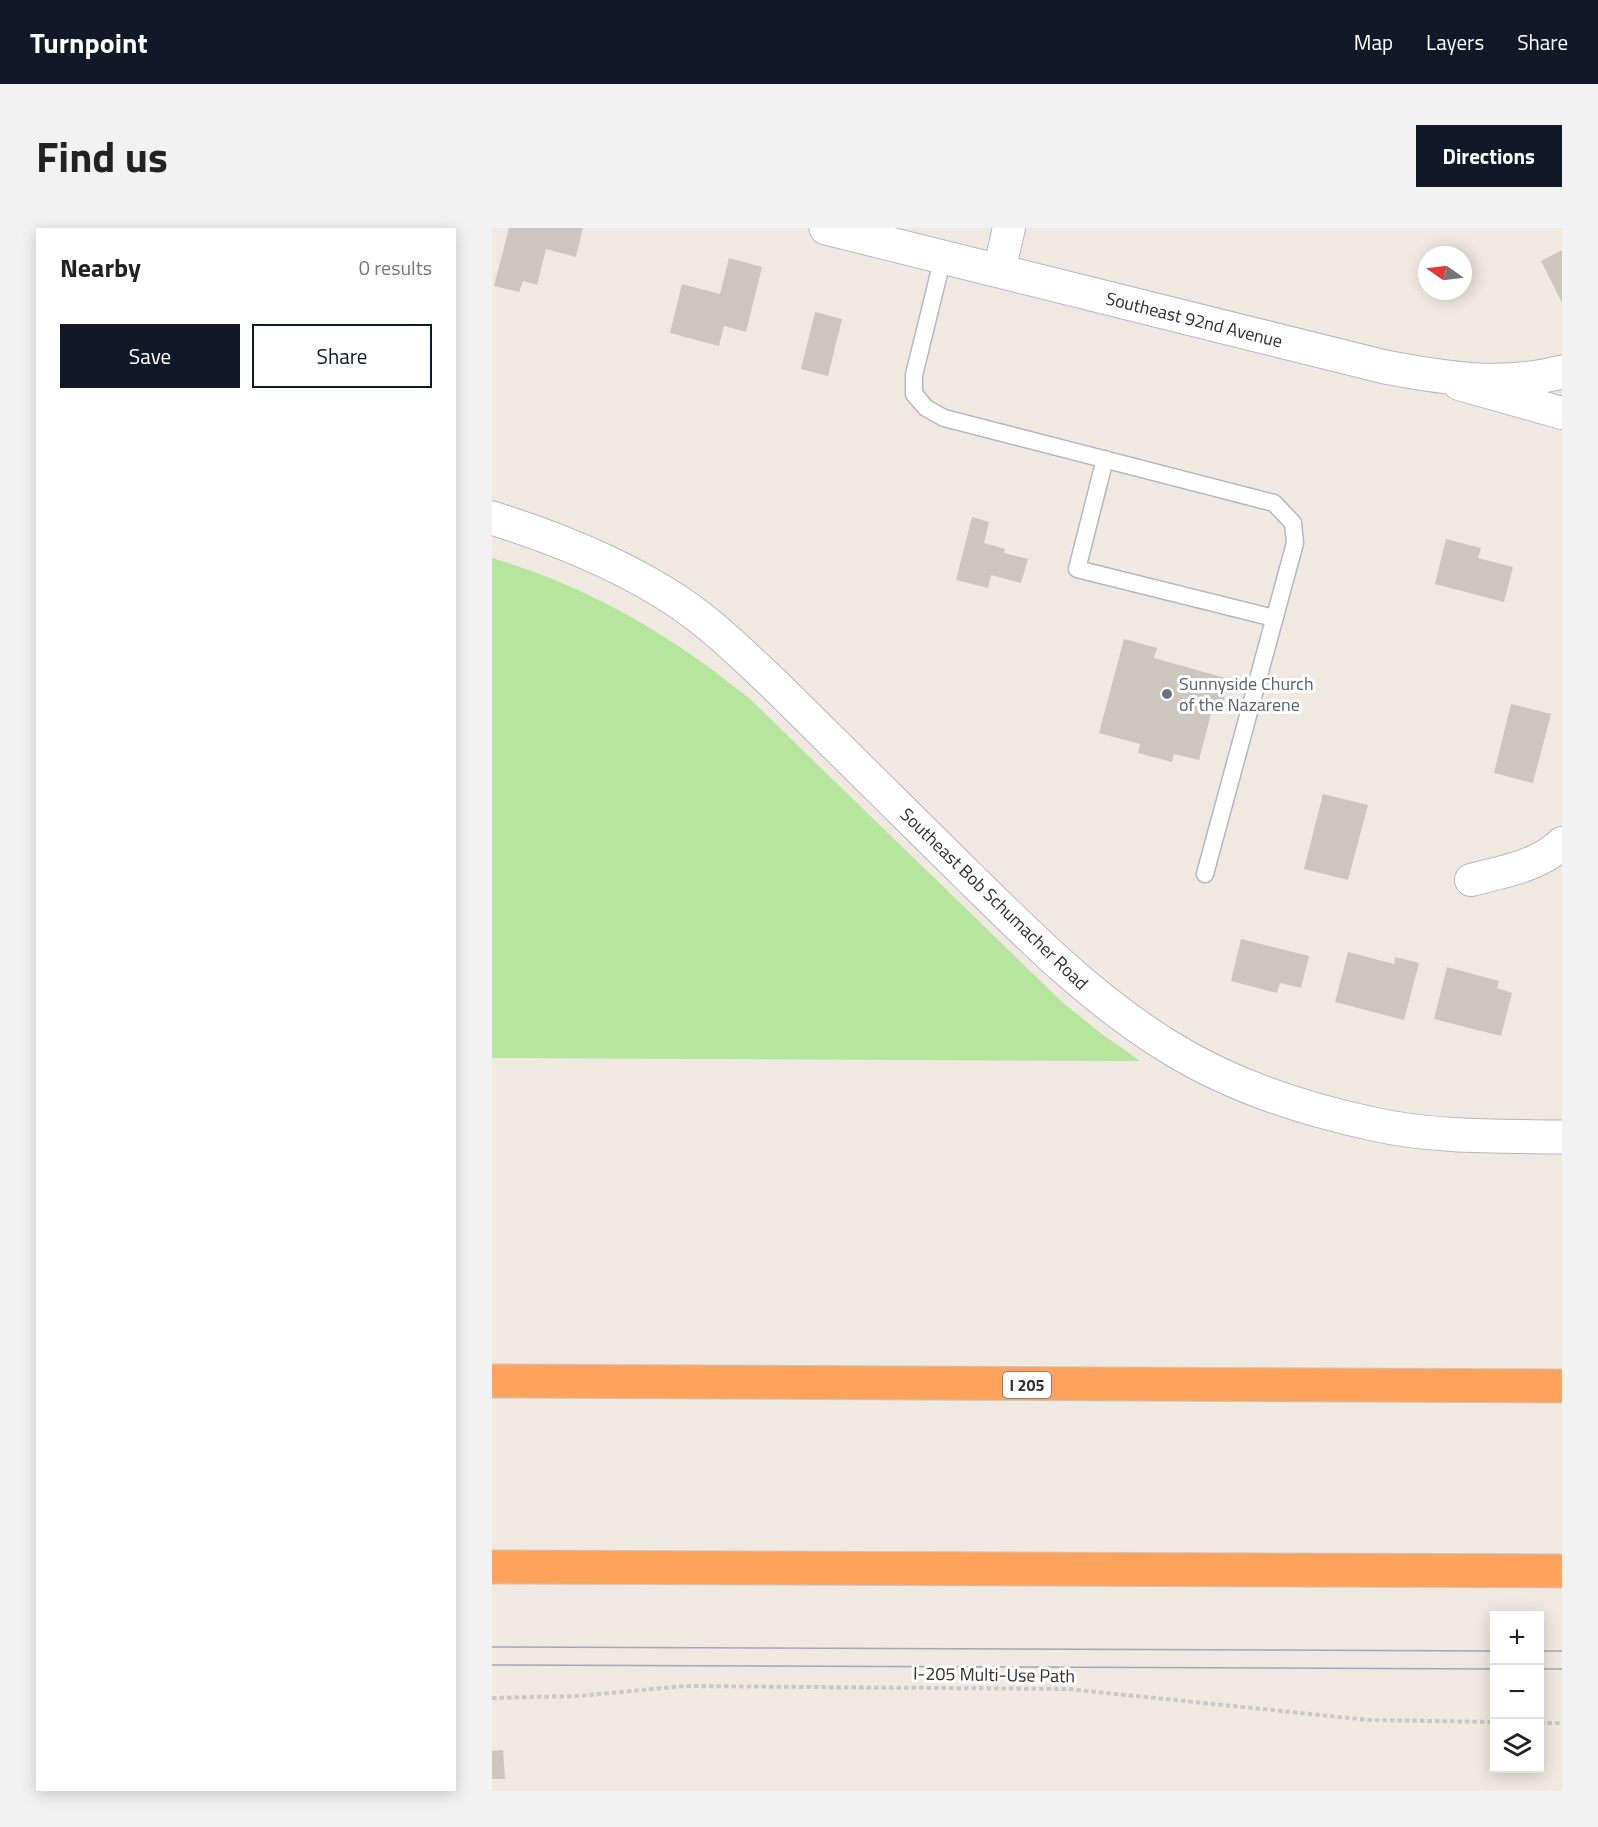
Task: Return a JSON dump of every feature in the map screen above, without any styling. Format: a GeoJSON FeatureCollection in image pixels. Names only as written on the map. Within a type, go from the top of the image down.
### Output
{"type":"FeatureCollection","features":[{"type":"Feature","properties":{"kind":"highway","name":"I 205"},"geometry":{"type":"LineString","coordinates":[[492,1381],[1562,1386]]}},
{"type":"Feature","properties":{"kind":"highway"},"geometry":{"type":"LineString","coordinates":[[492,1567],[1562,1571]]}},
{"type":"Feature","properties":{"kind":"main road","name":"Southeast 92nd Avenue"},"geometry":{"type":"LineString","coordinates":[[826,228],[1432,376]]}},
{"type":"Feature","properties":{"kind":"main road"},"geometry":{"type":"LineString","coordinates":[[1432,376],[1487,381],[1523,380],[1562,372]]}},
{"type":"Feature","properties":{"kind":"main road","name":"Southeast Bob Schumacher Road"},"geometry":{"type":"LineString","coordinates":[[492,518],[527,529],[598,558],[680,603],[727,640],[774,684],[1048,955],[1112,1009],[1170,1048],[1223,1075],[1278,1098],[1374,1125],[1448,1135],[1562,1137]]}},
{"type":"Feature","properties":{"kind":"street"},"geometry":{"type":"LineString","coordinates":[[999,271],[1010,228]]}},
{"type":"Feature","properties":{"kind":"street","name":"Southeast 92nd Avenue"},"geometry":{"type":"LineString","coordinates":[[1432,376],[1562,414]]}},
{"type":"Feature","properties":{"kind":"street"},"geometry":{"type":"LineString","coordinates":[[1471,880],[1524,866],[1554,851],[1562,843]]}},
{"type":"Feature","properties":{"kind":"lane"},"geometry":{"type":"LineString","coordinates":[[944,257],[914,375],[914,394],[926,408],[944,418],[1274,503],[1293,523],[1295,543],[1204,874]]}},
{"type":"Feature","properties":{"kind":"lane"},"geometry":{"type":"LineString","coordinates":[[1105,459],[1077,569],[1274,618]]}},
{"type":"Feature","properties":{"kind":"path","name":"I-205 Multi-Use Path"},"geometry":{"type":"LineString","coordinates":[[492,1698],[578,1696],[685,1686],[1058,1688],[1369,1720],[1490,1722]]}},
{"type":"Feature","properties":{"kind":"path"},"geometry":{"type":"LineString","coordinates":[[1544,1723],[1562,1723]]}},
{"type":"Feature","properties":{"kind":"green space"},"geometry":{"type":"Polygon","coordinates":[[[492,558],[563,583],[628,615],[690,654],[750,699],[1061,1001],[1140,1061],[492,1058],[492,558]]]}},
{"type":"Feature","properties":{"kind":"building"},"geometry":{"type":"Polygon","coordinates":[[[509,228],[583,228],[576,257],[546,249],[537,285],[523,281],[519,292],[494,286],[509,228]]]}},
{"type":"Feature","properties":{"kind":"building"},"geometry":{"type":"Polygon","coordinates":[[[1562,250],[1562,303],[1541,261],[1562,250]]]}},
{"type":"Feature","properties":{"kind":"building"},"geometry":{"type":"Polygon","coordinates":[[[729,258],[762,267],[746,332],[724,326],[719,346],[670,333],[682,284],[720,294],[729,258]]]}},
{"type":"Feature","properties":{"kind":"building"},"geometry":{"type":"Polygon","coordinates":[[[815,312],[842,319],[828,376],[801,369],[815,312]]]}},
{"type":"Feature","properties":{"kind":"building"},"geometry":{"type":"Polygon","coordinates":[[[972,517],[989,522],[984,543],[1005,549],[1004,553],[1028,559],[1021,583],[991,575],[988,588],[956,580],[972,517]]]}},
{"type":"Feature","properties":{"kind":"building"},"geometry":{"type":"Polygon","coordinates":[[[1446,539],[1481,548],[1478,558],[1513,567],[1504,602],[1435,584],[1446,539]]]}},
{"type":"Feature","properties":{"kind":"building","name":"Sunnyside Church of the Nazarene"},"geometry":{"type":"Polygon","coordinates":[[[1124,639],[1157,648],[1154,658],[1229,679],[1221,712],[1212,710],[1199,760],[1174,754],[1172,762],[1138,753],[1140,744],[1099,733],[1124,639]]]}},
{"type":"Feature","properties":{"kind":"building"},"geometry":{"type":"Polygon","coordinates":[[[1511,704],[1551,714],[1533,783],[1494,773],[1511,704]]]}},
{"type":"Feature","properties":{"kind":"building"},"geometry":{"type":"Polygon","coordinates":[[[1323,794],[1368,805],[1348,880],[1304,869],[1323,794]]]}},
{"type":"Feature","properties":{"kind":"building"},"geometry":{"type":"Polygon","coordinates":[[[1241,939],[1309,956],[1301,988],[1280,983],[1277,993],[1231,981],[1241,939]]]}},
{"type":"Feature","properties":{"kind":"building"},"geometry":{"type":"Polygon","coordinates":[[[1348,952],[1394,964],[1395,957],[1419,963],[1404,1020],[1335,1002],[1348,952]]]}},
{"type":"Feature","properties":{"kind":"building"},"geometry":{"type":"Polygon","coordinates":[[[1447,967],[1499,981],[1497,988],[1512,993],[1501,1036],[1434,1019],[1447,967]]]}},
{"type":"Feature","properties":{"kind":"building"},"geometry":{"type":"Polygon","coordinates":[[[503,1750],[505,1779],[492,1779],[492,1751],[503,1750]]]}},
{"type":"Feature","properties":{"kind":"tram line"},"geometry":{"type":"LineString","coordinates":[[492,1647],[1490,1651]]}},
{"type":"Feature","properties":{"kind":"tram line"},"geometry":{"type":"LineString","coordinates":[[1544,1651],[1562,1651]]}},
{"type":"Feature","properties":{"kind":"tram line"},"geometry":{"type":"LineString","coordinates":[[492,1665],[1490,1669]]}},
{"type":"Feature","properties":{"kind":"tram line"},"geometry":{"type":"LineString","coordinates":[[1544,1669],[1562,1669]]}},
{"type":"Feature","properties":{"kind":"place","name":"Sunnyside Church of the Nazarene"},"geometry":{"type":"Point","coordinates":[1167,694]}}]}
